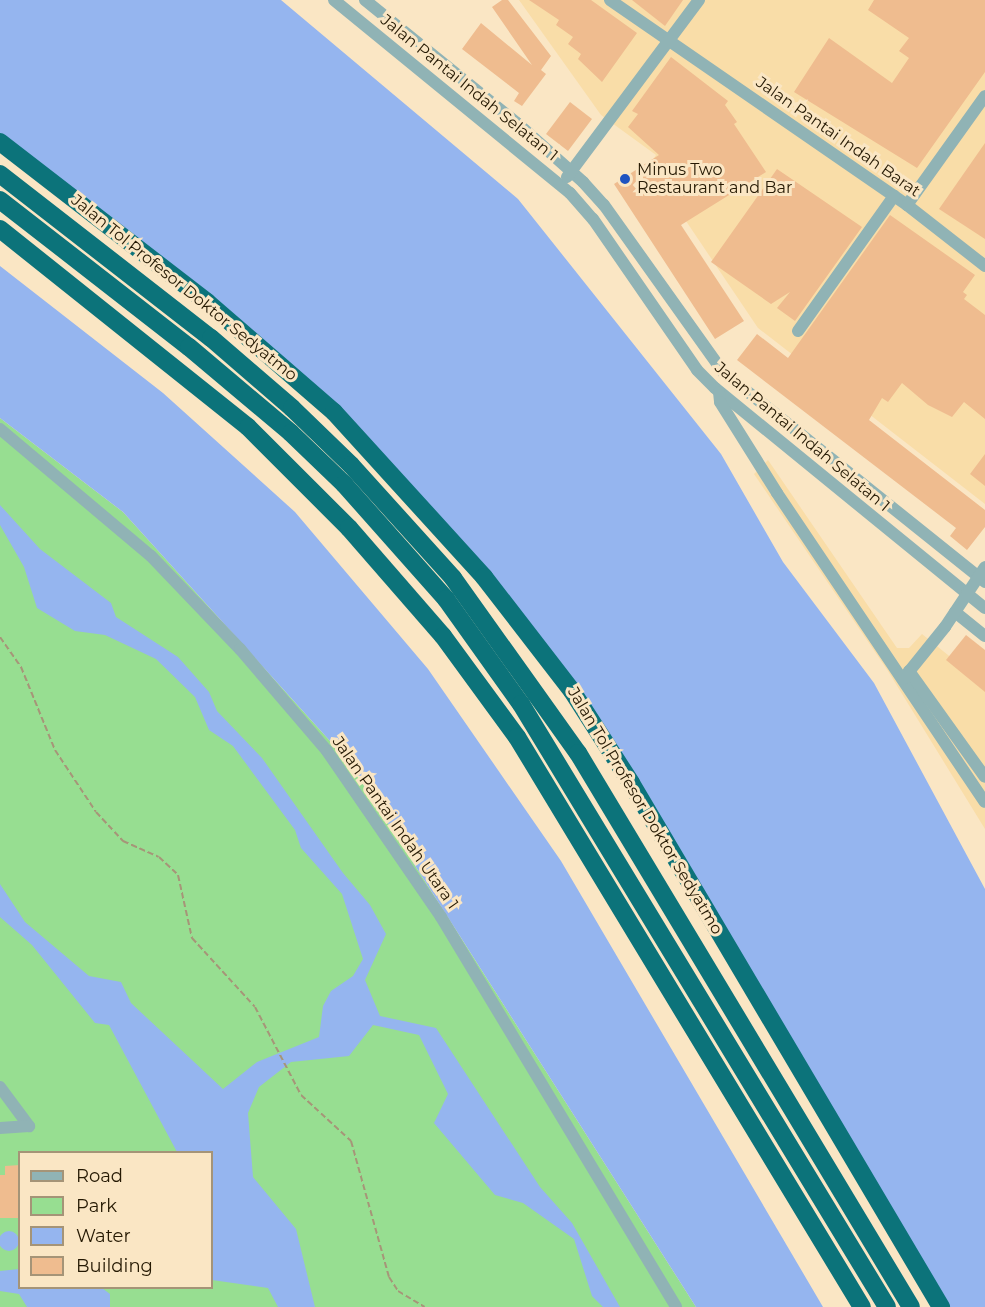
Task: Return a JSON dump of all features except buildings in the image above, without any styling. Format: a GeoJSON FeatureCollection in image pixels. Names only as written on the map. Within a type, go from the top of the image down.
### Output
{"type":"FeatureCollection","features":[{"type":"Feature","properties":{"kind":"highway","name":"Jalan Tol Profesor Doktor Sedyatmo"},"geometry":{"type":"LineString","coordinates":[[0,142],[207,302],[311,392],[396,476],[484,577],[572,691],[631,783],[941,1307]]}},
{"type":"Feature","properties":{"kind":"highway","name":"Jalan Tol Profesor Doktor Sedyatmo"},"geometry":{"type":"LineString","coordinates":[[0,174],[211,338],[292,408],[351,465],[453,578],[578,753],[911,1307]]}},
{"type":"Feature","properties":{"kind":"highway"},"geometry":{"type":"LineString","coordinates":[[0,200],[189,347],[291,433],[344,484],[446,599],[521,704],[887,1307]]}},
{"type":"Feature","properties":{"kind":"highway"},"geometry":{"type":"LineString","coordinates":[[0,229],[248,427],[350,528],[443,636],[523,746],[862,1307]]}},
{"type":"Feature","properties":{"kind":"street","name":"Jalan Pantai Indah Selatan 1"},"geometry":{"type":"LineString","coordinates":[[334,0],[560,184],[593,219],[697,370],[719,392],[985,608]]}},
{"type":"Feature","properties":{"kind":"street","name":"Jalan Pantai Indah Selatan 1"},"geometry":{"type":"LineString","coordinates":[[365,0],[517,123],[604,205],[723,372],[983,575]]}},
{"type":"Feature","properties":{"kind":"street","name":"Jalan Pantai Indah Barat"},"geometry":{"type":"LineString","coordinates":[[610,0],[907,205],[985,266]]}},
{"type":"Feature","properties":{"kind":"street"},"geometry":{"type":"LineString","coordinates":[[560,184],[699,0]]}},
{"type":"Feature","properties":{"kind":"street"},"geometry":{"type":"LineString","coordinates":[[907,205],[985,96]]}},
{"type":"Feature","properties":{"kind":"street"},"geometry":{"type":"LineString","coordinates":[[798,331],[894,196]]}},
{"type":"Feature","properties":{"kind":"street"},"geometry":{"type":"LineString","coordinates":[[719,392],[720,402],[777,493],[906,675],[985,777]]}},
{"type":"Feature","properties":{"kind":"street","name":"Jalan Pantai Indah Utara 1"},"geometry":{"type":"LineString","coordinates":[[0,429],[151,556],[240,649],[327,751],[441,917],[676,1307]]}},
{"type":"Feature","properties":{"kind":"street"},"geometry":{"type":"LineString","coordinates":[[906,675],[983,575]]}},
{"type":"Feature","properties":{"kind":"street"},"geometry":{"type":"LineString","coordinates":[[955,612],[985,636]]}},
{"type":"Feature","properties":{"kind":"street"},"geometry":{"type":"LineString","coordinates":[[906,675],[985,802]]}},
{"type":"Feature","properties":{"kind":"street"},"geometry":{"type":"LineString","coordinates":[[0,1087],[29,1126],[0,1128]]}},
{"type":"Feature","properties":{"kind":"path"},"geometry":{"type":"LineString","coordinates":[[0,637],[21,667],[68,771],[113,832],[159,857],[178,875],[192,938],[255,1007],[289,1067],[301,1095],[313,1110],[339,1126],[351,1141],[389,1277],[398,1291],[425,1307]]}},
{"type":"Feature","properties":{"kind":"shaded area"},"geometry":{"type":"Polygon","coordinates":[[[519,0],[985,0],[985,504],[758,328],[649,166],[656,155],[601,115],[519,0]]]}},
{"type":"Feature","properties":{"kind":"shaded area"},"geometry":{"type":"Polygon","coordinates":[[[768,460],[897,648],[909,648],[922,634],[985,685],[985,829],[888,671],[754,474],[768,460]]]}},
{"type":"Feature","properties":{"kind":"green space"},"geometry":{"type":"Polygon","coordinates":[[[0,418],[123,512],[349,762],[696,1307],[0,1307],[0,418]]]}},
{"type":"Feature","properties":{"kind":"water"},"geometry":{"type":"Polygon","coordinates":[[[0,0],[281,0],[518,199],[721,454],[783,562],[874,683],[985,889],[985,1307],[948,1307],[571,681],[337,404],[0,138],[0,0]]]}},
{"type":"Feature","properties":{"kind":"water"},"geometry":{"type":"Polygon","coordinates":[[[0,266],[163,393],[295,512],[428,669],[561,861],[823,1307],[696,1307],[349,762],[123,512],[0,418],[0,266]]]}},
{"type":"Feature","properties":{"kind":"water"},"geometry":{"type":"Polygon","coordinates":[[[0,505],[40,549],[111,603],[116,617],[178,657],[209,692],[217,711],[262,758],[343,873],[370,905],[386,934],[365,980],[380,1016],[436,1028],[540,1187],[572,1223],[620,1307],[603,1307],[592,1296],[574,1239],[523,1203],[495,1195],[434,1123],[448,1094],[419,1035],[373,1025],[349,1056],[291,1062],[259,1087],[248,1113],[253,1177],[296,1229],[315,1307],[278,1307],[268,1288],[213,1280],[213,1151],[176,1151],[109,1025],[95,1023],[32,945],[0,917],[0,884],[25,922],[89,976],[121,982],[131,1003],[223,1089],[257,1062],[319,1037],[323,1006],[331,991],[353,976],[363,959],[342,894],[301,848],[295,830],[233,746],[209,730],[195,697],[156,659],[105,635],[75,631],[37,608],[24,567],[0,525],[0,505]]]}},
{"type":"Feature","properties":{"kind":"water"},"geometry":{"type":"Polygon","coordinates":[[[9,1231],[16,1234],[18,1245],[16,1248],[9,1251],[2,1248],[-1,1241],[2,1234],[9,1231]]]}},
{"type":"Feature","properties":{"kind":"water"},"geometry":{"type":"Polygon","coordinates":[[[18,1269],[18,1289],[103,1289],[110,1294],[110,1307],[27,1307],[19,1294],[0,1291],[0,1271],[18,1269]]]}},
{"type":"Feature","properties":{"kind":"place","name":"Minus Two Restaurant and Bar"},"geometry":{"type":"Point","coordinates":[625,179]}}]}
